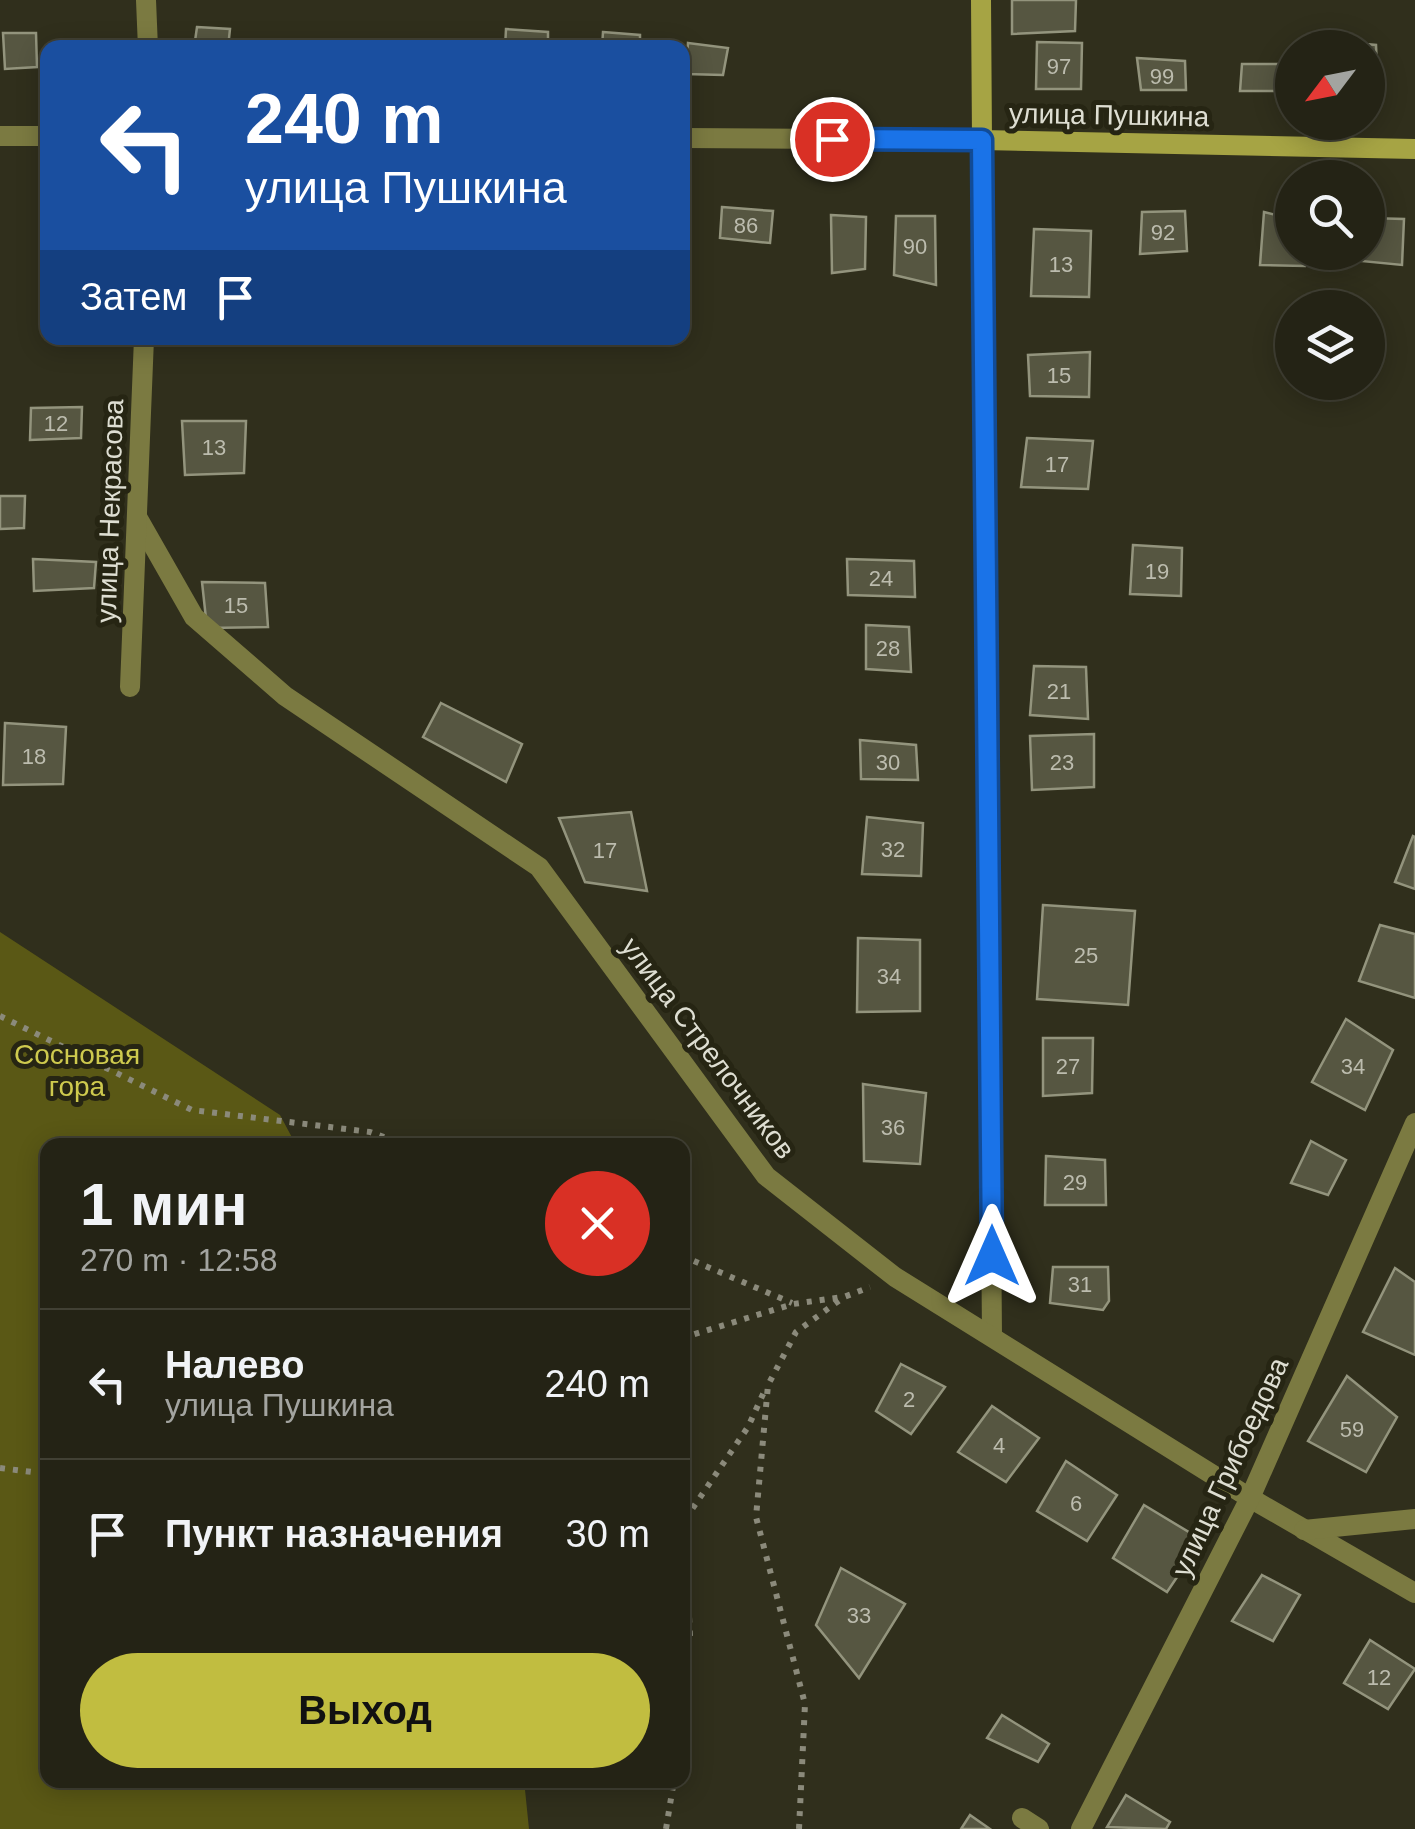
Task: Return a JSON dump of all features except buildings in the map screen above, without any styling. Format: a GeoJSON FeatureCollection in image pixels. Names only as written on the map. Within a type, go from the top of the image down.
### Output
{"type":"FeatureCollection","features":[{"type":"Feature","properties":{"kind":"street"},"geometry":{"type":"LineString","coordinates":[[146,0],[148,40]]}},
{"type":"Feature","properties":{"kind":"street"},"geometry":{"type":"LineString","coordinates":[[981,0],[992,1336]]}},
{"type":"Feature","properties":{"kind":"street"},"geometry":{"type":"LineString","coordinates":[[0,136],[40,136]]}},
{"type":"Feature","properties":{"kind":"street","name":"улица Пушкина"},"geometry":{"type":"LineString","coordinates":[[690,138],[1415,149]]}},
{"type":"Feature","properties":{"kind":"street","name":"улица Некрасова"},"geometry":{"type":"LineString","coordinates":[[130,688],[144,345]]}},
{"type":"Feature","properties":{"kind":"street","name":"улица Стрелочников"},"geometry":{"type":"LineString","coordinates":[[137,517],[194,617],[285,696],[539,867],[766,1176],[894,1277],[1250,1498],[1415,1593]]}},
{"type":"Feature","properties":{"kind":"street","name":"улица Грибоедова"},"geometry":{"type":"LineString","coordinates":[[1081,1829],[1250,1498],[1415,1122]]}},
{"type":"Feature","properties":{"kind":"street"},"geometry":{"type":"LineString","coordinates":[[1304,1530],[1415,1519]]}},
{"type":"Feature","properties":{"kind":"path"},"geometry":{"type":"LineString","coordinates":[[0,1016],[192,1110],[370,1132],[386,1138]]}},
{"type":"Feature","properties":{"kind":"path"},"geometry":{"type":"LineString","coordinates":[[690,1259],[794,1304]]}},
{"type":"Feature","properties":{"kind":"path"},"geometry":{"type":"LineString","coordinates":[[690,1336],[794,1304],[844,1297],[894,1277]]}},
{"type":"Feature","properties":{"kind":"path"},"geometry":{"type":"LineString","coordinates":[[690,1512],[748,1427],[796,1332],[844,1297]]}},
{"type":"Feature","properties":{"kind":"path"},"geometry":{"type":"LineString","coordinates":[[768,1384],[756,1517],[804,1704],[799,1829]]}},
{"type":"Feature","properties":{"kind":"path"},"geometry":{"type":"LineString","coordinates":[[0,1468],[40,1473]]}},
{"type":"Feature","properties":{"kind":"path"},"geometry":{"type":"LineString","coordinates":[[666,1829],[673,1788]]}},
{"type":"Feature","properties":{"kind":"green space","name":"Сосновая гора"},"geometry":{"type":"Polygon","coordinates":[[[0,932],[280,1115],[292,1138],[40,1138],[40,1788],[525,1788],[529,1829],[0,1829],[0,932]]]}},
{"type":"Feature","properties":{"kind":"route"},"geometry":{"type":"LineString","coordinates":[[832,139],[982,140],[992,1256]]}}]}
